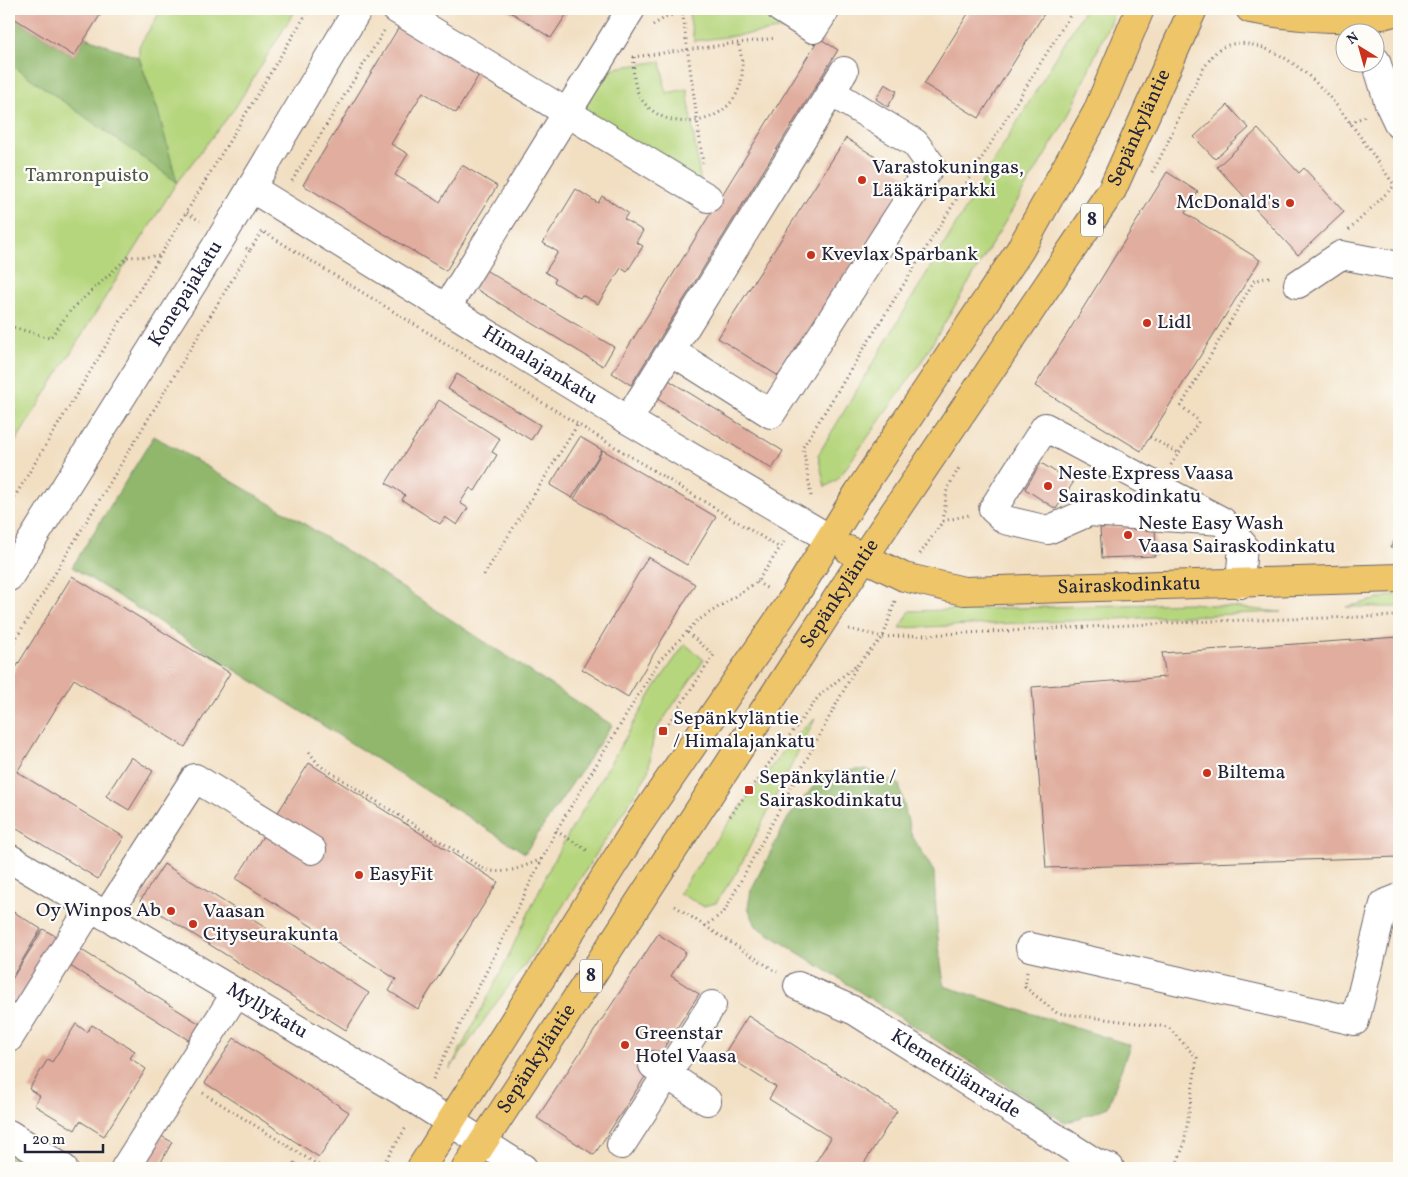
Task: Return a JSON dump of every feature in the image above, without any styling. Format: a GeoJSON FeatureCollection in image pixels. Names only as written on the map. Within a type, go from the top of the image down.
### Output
{"type":"FeatureCollection","features":[{"type":"Feature","properties":{"kind":"main road","name":"Sepänkyläntie"},"geometry":{"type":"LineString","coordinates":[[421,1168],[638,825],[790,603],[858,493],[1020,250],[1096,112],[1140,9]]}},
{"type":"Feature","properties":{"kind":"main road","name":"Sepänkyläntie"},"geometry":{"type":"LineString","coordinates":[[466,1168],[864,557],[1112,190],[1193,9]]}},
{"type":"Feature","properties":{"kind":"main road"},"geometry":{"type":"LineString","coordinates":[[1250,9],[1278,14],[1366,20],[1399,10]]}},
{"type":"Feature","properties":{"kind":"main road","name":"Sairaskodinkatu"},"geometry":{"type":"LineString","coordinates":[[830,540],[904,577],[964,591],[1399,578]]}},
{"type":"Feature","properties":{"kind":"street","name":"Konepajakatu"},"geometry":{"type":"LineString","coordinates":[[9,577],[223,235],[358,9]]}},
{"type":"Feature","properties":{"kind":"street"},"geometry":{"type":"LineString","coordinates":[[397,9],[708,198]]}},
{"type":"Feature","properties":{"kind":"street"},"geometry":{"type":"LineString","coordinates":[[791,15],[814,29],[826,9]]}},
{"type":"Feature","properties":{"kind":"street"},"geometry":{"type":"LineString","coordinates":[[447,308],[598,62],[641,18]]}},
{"type":"Feature","properties":{"kind":"street"},"geometry":{"type":"LineString","coordinates":[[1379,72],[1389,104],[1399,125]]}},
{"type":"Feature","properties":{"kind":"street"},"geometry":{"type":"LineString","coordinates":[[628,420],[837,82],[915,143],[931,165],[771,414],[671,351]]}},
{"type":"Feature","properties":{"kind":"street","name":"Himalajankatu"},"geometry":{"type":"LineString","coordinates":[[251,188],[628,420],[830,540]]}},
{"type":"Feature","properties":{"kind":"street"},"geometry":{"type":"LineString","coordinates":[[1298,284],[1341,255],[1399,266]]}},
{"type":"Feature","properties":{"kind":"street"},"geometry":{"type":"LineString","coordinates":[[1222,521],[1089,512],[1048,530],[1005,520],[993,510],[1045,427],[1222,521],[1243,545],[1240,584]]}},
{"type":"Feature","properties":{"kind":"street"},"geometry":{"type":"LineString","coordinates":[[9,1038],[91,907],[195,778],[312,850]]}},
{"type":"Feature","properties":{"kind":"street","name":"Myllykatu"},"geometry":{"type":"LineString","coordinates":[[9,858],[420,1103],[523,1168]]}},
{"type":"Feature","properties":{"kind":"street"},"geometry":{"type":"LineString","coordinates":[[1030,947],[1355,1021],[1384,904],[1399,898]]}},
{"type":"Feature","properties":{"kind":"street"},"geometry":{"type":"LineString","coordinates":[[52,935],[91,907]]}},
{"type":"Feature","properties":{"kind":"street","name":"Klemettilänraide"},"geometry":{"type":"LineString","coordinates":[[798,986],[854,1011],[1099,1167]]}},
{"type":"Feature","properties":{"kind":"street"},"geometry":{"type":"LineString","coordinates":[[125,1168],[236,993]]}},
{"type":"Feature","properties":{"kind":"street"},"geometry":{"type":"LineString","coordinates":[[621,1145],[660,1070],[712,1005]]}},
{"type":"Feature","properties":{"kind":"street"},"geometry":{"type":"LineString","coordinates":[[660,1070],[707,1102]]}},
{"type":"Feature","properties":{"kind":"street"},"geometry":{"type":"LineString","coordinates":[[9,1134],[63,1168]]}},
{"type":"Feature","properties":{"kind":"path"},"geometry":{"type":"LineString","coordinates":[[9,506],[188,214],[309,9]]}},
{"type":"Feature","properties":{"kind":"path"},"geometry":{"type":"LineString","coordinates":[[9,650],[397,9]]}},
{"type":"Feature","properties":{"kind":"path"},"geometry":{"type":"LineString","coordinates":[[381,1168],[420,1103],[556,831],[659,661],[697,621],[757,582],[811,501],[804,447],[1074,9]]}},
{"type":"Feature","properties":{"kind":"path"},"geometry":{"type":"LineString","coordinates":[[641,18],[666,17],[682,11],[708,198]]}},
{"type":"Feature","properties":{"kind":"path"},"geometry":{"type":"LineString","coordinates":[[598,62],[795,35],[791,15]]}},
{"type":"Feature","properties":{"kind":"path"},"geometry":{"type":"LineString","coordinates":[[1239,42],[1257,46],[1282,57],[1317,83],[1350,123],[1399,191]]}},
{"type":"Feature","properties":{"kind":"path"},"geometry":{"type":"LineString","coordinates":[[637,48],[634,57],[634,78],[641,97],[652,109],[667,118],[683,122],[698,122],[712,117],[727,107],[737,93],[743,77],[743,60],[738,43]]}},
{"type":"Feature","properties":{"kind":"path"},"geometry":{"type":"LineString","coordinates":[[188,214],[250,250]]}},
{"type":"Feature","properties":{"kind":"path"},"geometry":{"type":"LineString","coordinates":[[262,231],[780,548]]}},
{"type":"Feature","properties":{"kind":"path"},"geometry":{"type":"LineString","coordinates":[[9,326],[50,338],[71,310],[128,257],[161,256]]}},
{"type":"Feature","properties":{"kind":"path"},"geometry":{"type":"LineString","coordinates":[[1158,487],[1198,421]]}},
{"type":"Feature","properties":{"kind":"path"},"geometry":{"type":"LineString","coordinates":[[484,575],[578,424]]}},
{"type":"Feature","properties":{"kind":"path"},"geometry":{"type":"LineString","coordinates":[[1150,437],[1178,453]]}},
{"type":"Feature","properties":{"kind":"path"},"geometry":{"type":"LineString","coordinates":[[704,926],[724,912],[858,664],[883,637],[1212,621],[1399,616]]}},
{"type":"Feature","properties":{"kind":"path"},"geometry":{"type":"LineString","coordinates":[[663,731],[714,655],[687,632]]}},
{"type":"Feature","properties":{"kind":"path"},"geometry":{"type":"LineString","coordinates":[[308,752],[319,765],[484,869],[497,873],[518,869],[543,858]]}},
{"type":"Feature","properties":{"kind":"path"},"geometry":{"type":"LineString","coordinates":[[556,831],[592,854]]}},
{"type":"Feature","properties":{"kind":"path"},"geometry":{"type":"LineString","coordinates":[[675,906],[798,986]]}},
{"type":"Feature","properties":{"kind":"path"},"geometry":{"type":"LineString","coordinates":[[1030,947],[1025,987],[1057,1013],[1168,1027],[1198,1058],[1184,1145],[1174,1168]]}},
{"type":"Feature","properties":{"kind":"path"},"geometry":{"type":"LineString","coordinates":[[181,1079],[323,1168]]}},
{"type":"Feature","properties":{"kind":"green space","name":"Tamronpuisto"},"geometry":{"type":"Polygon","coordinates":[[[162,9],[296,9],[235,108],[177,182],[9,452],[9,31],[158,111],[139,58],[139,46],[162,9]]]}},
{"type":"Feature","properties":{"kind":"green space"},"geometry":{"type":"Polygon","coordinates":[[[688,9],[764,9],[795,28],[694,41],[688,9]]]}},
{"type":"Feature","properties":{"kind":"green space"},"geometry":{"type":"Polygon","coordinates":[[[1085,9],[1116,9],[1066,120],[920,364],[838,479],[825,487],[818,455],[1085,9]]]}},
{"type":"Feature","properties":{"kind":"green space"},"geometry":{"type":"Polygon","coordinates":[[[9,15],[74,56],[86,37],[139,58],[158,111],[177,182],[9,63],[9,15]]]}},
{"type":"Feature","properties":{"kind":"green space"},"geometry":{"type":"Polygon","coordinates":[[[661,61],[666,93],[687,89],[701,185],[584,112],[602,70],[661,61]]]}},
{"type":"Feature","properties":{"kind":"green space"},"geometry":{"type":"Polygon","coordinates":[[[154,436],[297,519],[612,725],[525,853],[72,567],[154,436]]]}},
{"type":"Feature","properties":{"kind":"green space"},"geometry":{"type":"Polygon","coordinates":[[[1399,594],[1399,607],[1346,607],[1399,594]]]}},
{"type":"Feature","properties":{"kind":"green space"},"geometry":{"type":"Polygon","coordinates":[[[1191,603],[1281,612],[900,628],[910,611],[1191,603]]]}},
{"type":"Feature","properties":{"kind":"green space"},"geometry":{"type":"Polygon","coordinates":[[[685,644],[704,660],[654,733],[648,773],[529,959],[450,1069],[498,978],[554,859],[655,687],[685,644]]]}},
{"type":"Feature","properties":{"kind":"green space"},"geometry":{"type":"Polygon","coordinates":[[[815,719],[738,870],[716,903],[703,906],[679,893],[717,838],[795,736],[815,719]]]}},
{"type":"Feature","properties":{"kind":"green space"},"geometry":{"type":"Polygon","coordinates":[[[866,769],[899,784],[911,834],[934,872],[937,930],[944,986],[1130,1045],[1108,1107],[1066,1123],[756,926],[748,908],[751,890],[788,818],[824,773],[866,769]]]}},
{"type":"Feature","properties":{"kind":"green space"},"geometry":{"type":"Polygon","coordinates":[[[9,1148],[41,1168],[9,1168],[9,1148]]]}},
{"type":"Feature","properties":{"kind":"building"},"geometry":{"type":"Polygon","coordinates":[[[9,9],[104,9],[74,56],[9,15],[9,9]]]}},
{"type":"Feature","properties":{"kind":"building"},"geometry":{"type":"Polygon","coordinates":[[[506,9],[570,9],[551,38],[506,9]]]}},
{"type":"Feature","properties":{"kind":"building"},"geometry":{"type":"Polygon","coordinates":[[[971,9],[1047,9],[979,118],[924,84],[971,9]]]}},
{"type":"Feature","properties":{"kind":"building"},"geometry":{"type":"Polygon","coordinates":[[[402,22],[482,70],[456,113],[423,92],[391,144],[408,154],[395,175],[440,202],[462,165],[497,186],[446,271],[303,185],[402,22]]]}},
{"type":"Feature","properties":{"kind":"building"},"geometry":{"type":"Polygon","coordinates":[[[819,38],[838,50],[631,385],[612,373],[819,38]]]}},
{"type":"Feature","properties":{"kind":"building"},"geometry":{"type":"Polygon","coordinates":[[[885,84],[897,91],[888,107],[876,99],[885,84]]]}},
{"type":"Feature","properties":{"kind":"building"},"geometry":{"type":"Polygon","coordinates":[[[1228,105],[1249,128],[1215,159],[1194,137],[1228,105]]]}},
{"type":"Feature","properties":{"kind":"building"},"geometry":{"type":"Polygon","coordinates":[[[1258,129],[1299,173],[1304,168],[1344,212],[1298,255],[1217,167],[1258,129]]]}},
{"type":"Feature","properties":{"kind":"building"},"geometry":{"type":"Polygon","coordinates":[[[846,138],[908,178],[780,377],[718,338],[846,138]]]}},
{"type":"Feature","properties":{"kind":"building","name":"Lidl"},"geometry":{"type":"Polygon","coordinates":[[[1167,172],[1198,192],[1185,213],[1260,260],[1141,451],[1035,386],[1167,172]]]}},
{"type":"Feature","properties":{"kind":"building"},"geometry":{"type":"Polygon","coordinates":[[[576,189],[598,203],[602,196],[628,213],[624,219],[643,231],[636,242],[643,246],[627,272],[621,268],[598,304],[582,295],[580,298],[554,282],[556,279],[545,272],[558,252],[543,243],[576,189]]]}},
{"type":"Feature","properties":{"kind":"building"},"geometry":{"type":"Polygon","coordinates":[[[482,268],[614,347],[603,366],[471,286],[482,268]]]}},
{"type":"Feature","properties":{"kind":"building"},"geometry":{"type":"Polygon","coordinates":[[[457,374],[540,425],[531,440],[448,389],[457,374]]]}},
{"type":"Feature","properties":{"kind":"building"},"geometry":{"type":"Polygon","coordinates":[[[662,376],[783,451],[772,469],[651,395],[662,376]]]}},
{"type":"Feature","properties":{"kind":"building"},"geometry":{"type":"Polygon","coordinates":[[[439,400],[500,439],[492,452],[497,455],[475,491],[470,488],[460,503],[468,508],[457,525],[445,517],[440,524],[402,500],[405,495],[386,483],[439,400]]]}},
{"type":"Feature","properties":{"kind":"building"},"geometry":{"type":"Polygon","coordinates":[[[580,437],[602,450],[572,498],[550,485],[580,437]]]}},
{"type":"Feature","properties":{"kind":"building"},"geometry":{"type":"Polygon","coordinates":[[[603,450],[716,517],[687,565],[574,499],[603,450]]]}},
{"type":"Feature","properties":{"kind":"building"},"geometry":{"type":"Polygon","coordinates":[[[1041,463],[1073,483],[1056,509],[1025,489],[1041,463]]]}},
{"type":"Feature","properties":{"kind":"building","name":"Neste Easy Wash Vaasa Sairaskodinkatu"},"geometry":{"type":"Polygon","coordinates":[[[1155,525],[1156,556],[1102,558],[1100,528],[1155,525]]]}},
{"type":"Feature","properties":{"kind":"building"},"geometry":{"type":"Polygon","coordinates":[[[1399,533],[1399,548],[1390,548],[1399,533]]]}},
{"type":"Feature","properties":{"kind":"building"},"geometry":{"type":"Polygon","coordinates":[[[648,557],[695,584],[628,697],[582,669],[648,557]]]}},
{"type":"Feature","properties":{"kind":"building"},"geometry":{"type":"Polygon","coordinates":[[[72,576],[230,673],[185,747],[74,679],[17,772],[124,837],[98,879],[9,824],[9,679],[72,576]]]}},
{"type":"Feature","properties":{"kind":"building","name":"Biltema"},"geometry":{"type":"Polygon","coordinates":[[[1399,637],[1399,857],[1046,868],[1032,687],[1166,677],[1162,653],[1399,637]]]}},
{"type":"Feature","properties":{"kind":"building"},"geometry":{"type":"Polygon","coordinates":[[[131,757],[153,771],[129,810],[106,796],[131,757]]]}},
{"type":"Feature","properties":{"kind":"building"},"geometry":{"type":"Polygon","coordinates":[[[309,763],[498,882],[418,1009],[389,991],[396,979],[236,879],[309,763]]]}},
{"type":"Feature","properties":{"kind":"building"},"geometry":{"type":"Polygon","coordinates":[[[164,864],[369,993],[346,1030],[140,901],[164,864]]]}},
{"type":"Feature","properties":{"kind":"building"},"geometry":{"type":"Polygon","coordinates":[[[9,909],[41,929],[14,974],[9,971],[9,909]]]}},
{"type":"Feature","properties":{"kind":"building"},"geometry":{"type":"Polygon","coordinates":[[[43,929],[62,940],[9,1027],[9,984],[43,929]]]}},
{"type":"Feature","properties":{"kind":"building","name":"Greenstar Hotel Vaasa"},"geometry":{"type":"Polygon","coordinates":[[[658,934],[686,952],[671,976],[699,994],[594,1155],[537,1118],[658,934]]]}},
{"type":"Feature","properties":{"kind":"building"},"geometry":{"type":"Polygon","coordinates":[[[72,944],[200,1024],[190,1041],[62,961],[72,944]]]}},
{"type":"Feature","properties":{"kind":"building"},"geometry":{"type":"Polygon","coordinates":[[[748,1016],[897,1111],[861,1168],[812,1168],[831,1138],[769,1099],[776,1087],[724,1054],[748,1016]]]}},
{"type":"Feature","properties":{"kind":"building"},"geometry":{"type":"Polygon","coordinates":[[[76,1024],[87,1032],[92,1025],[135,1051],[130,1058],[146,1069],[104,1136],[80,1121],[75,1130],[34,1105],[40,1096],[29,1089],[48,1059],[52,1062],[76,1024]]]}},
{"type":"Feature","properties":{"kind":"building"},"geometry":{"type":"Polygon","coordinates":[[[234,1038],[349,1112],[319,1157],[205,1083],[234,1038]]]}},
{"type":"Feature","properties":{"kind":"building"},"geometry":{"type":"Polygon","coordinates":[[[154,1132],[172,1142],[160,1164],[155,1161],[151,1168],[134,1168],[154,1132]]]}},
{"type":"Feature","properties":{"kind":"building"},"geometry":{"type":"Polygon","coordinates":[[[294,1162],[304,1168],[290,1168],[294,1162]]]}},
{"type":"Feature","properties":{"kind":"place","name":"Varastokuningas, Lääkäriparkki"},"geometry":{"type":"Point","coordinates":[862,180]}},
{"type":"Feature","properties":{"kind":"place","name":"McDonald's"},"geometry":{"type":"Point","coordinates":[1290,203]}},
{"type":"Feature","properties":{"kind":"place","name":"Kvevlax Sparbank"},"geometry":{"type":"Point","coordinates":[811,255]}},
{"type":"Feature","properties":{"kind":"place","name":"Lidl"},"geometry":{"type":"Point","coordinates":[1147,323]}},
{"type":"Feature","properties":{"kind":"place","name":"Neste Express Vaasa Sairaskodinkatu"},"geometry":{"type":"Point","coordinates":[1048,486]}},
{"type":"Feature","properties":{"kind":"place","name":"Neste Easy Wash Vaasa Sairaskodinkatu"},"geometry":{"type":"Point","coordinates":[1128,535]}},
{"type":"Feature","properties":{"kind":"place","name":"Sepänkyläntie / Himalajankatu"},"geometry":{"type":"Point","coordinates":[663,731]}},
{"type":"Feature","properties":{"kind":"place","name":"Biltema"},"geometry":{"type":"Point","coordinates":[1207,773]}},
{"type":"Feature","properties":{"kind":"place","name":"Sepänkyläntie / Sairaskodinkatu"},"geometry":{"type":"Point","coordinates":[749,790]}},
{"type":"Feature","properties":{"kind":"place","name":"EasyFit"},"geometry":{"type":"Point","coordinates":[359,875]}},
{"type":"Feature","properties":{"kind":"place","name":"Oy Winpos Ab"},"geometry":{"type":"Point","coordinates":[171,911]}},
{"type":"Feature","properties":{"kind":"place","name":"Vaasan Cityseurakunta"},"geometry":{"type":"Point","coordinates":[193,924]}},
{"type":"Feature","properties":{"kind":"place","name":"Greenstar Hotel Vaasa"},"geometry":{"type":"Point","coordinates":[625,1045]}}]}
